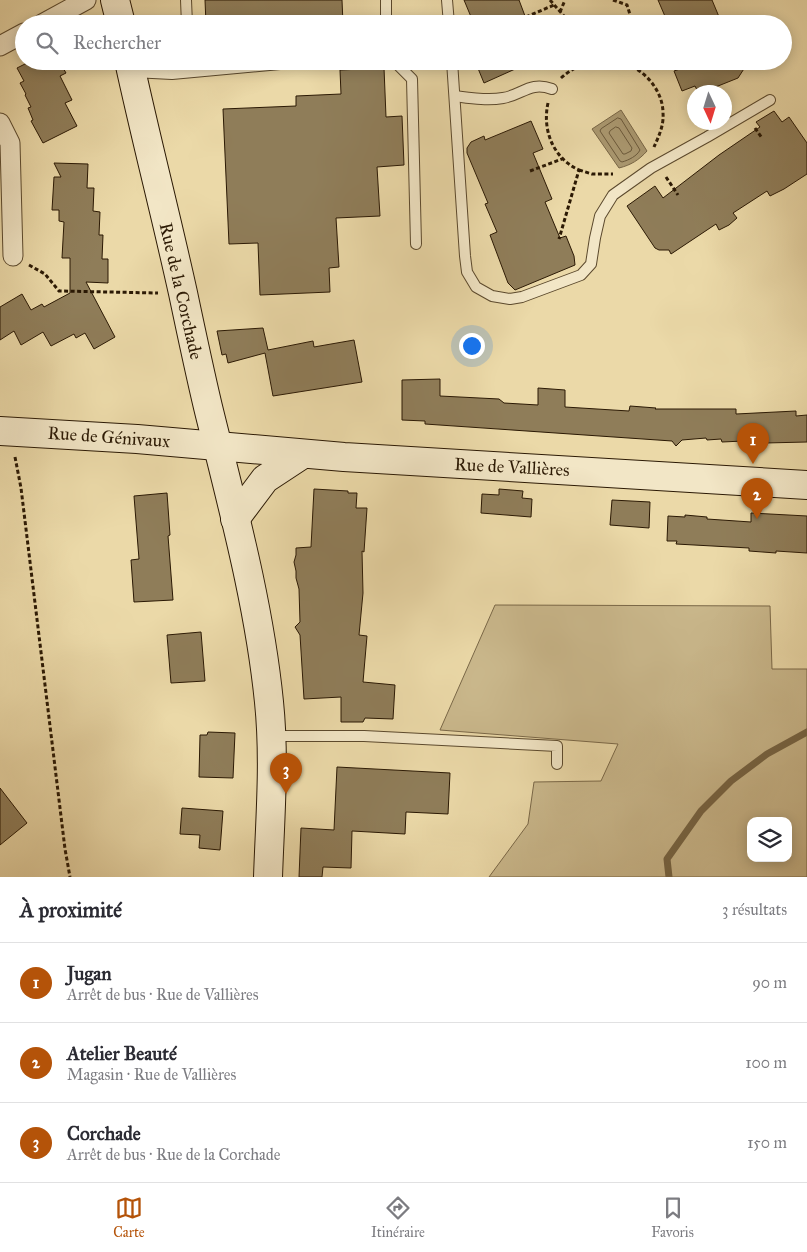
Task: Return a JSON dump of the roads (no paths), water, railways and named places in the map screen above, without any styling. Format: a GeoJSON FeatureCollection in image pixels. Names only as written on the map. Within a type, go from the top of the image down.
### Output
{"type":"FeatureCollection","features":[{"type":"Feature","properties":{"kind":"main road"},"geometry":{"type":"LineString","coordinates":[[115,0],[119,15]]}},
{"type":"Feature","properties":{"kind":"main road","name":"Rue de la Corchade"},"geometry":{"type":"LineString","coordinates":[[131,70],[253,596],[263,651],[271,736],[268,877]]}},
{"type":"Feature","properties":{"kind":"main road","name":"Rue de Génivaux"},"geometry":{"type":"LineString","coordinates":[[8,431],[137,438],[217,446]]}},
{"type":"Feature","properties":{"kind":"main road","name":"Rue de Vallières"},"geometry":{"type":"LineString","coordinates":[[217,446],[354,458],[807,485]]}},
{"type":"Feature","properties":{"kind":"main road"},"geometry":{"type":"LineString","coordinates":[[235,519],[265,479],[303,454]]}},
{"type":"Feature","properties":{"kind":"street"},"geometry":{"type":"LineString","coordinates":[[58,15],[86,0]]}},
{"type":"Feature","properties":{"kind":"street"},"geometry":{"type":"LineString","coordinates":[[0,46],[15,38]]}},
{"type":"Feature","properties":{"kind":"street"},"geometry":{"type":"LineString","coordinates":[[0,123],[10,143],[13,256]]}},
{"type":"Feature","properties":{"kind":"lane"},"geometry":{"type":"LineString","coordinates":[[186,0],[187,15]]}},
{"type":"Feature","properties":{"kind":"lane"},"geometry":{"type":"LineString","coordinates":[[386,0],[386,15]]}},
{"type":"Feature","properties":{"kind":"lane"},"geometry":{"type":"LineString","coordinates":[[447,0],[448,15]]}},
{"type":"Feature","properties":{"kind":"lane"},"geometry":{"type":"LineString","coordinates":[[148,70],[172,74],[220,70]]}},
{"type":"Feature","properties":{"kind":"lane"},"geometry":{"type":"LineString","coordinates":[[403,70],[412,79],[416,244]]}},
{"type":"Feature","properties":{"kind":"lane"},"geometry":{"type":"LineString","coordinates":[[453,70],[465,256],[468,272],[476,287],[492,296],[510,299],[522,297],[581,275],[591,264],[600,216],[613,195],[651,168],[707,138],[770,100]]}},
{"type":"Feature","properties":{"kind":"lane"},"geometry":{"type":"LineString","coordinates":[[455,96],[503,98],[536,86],[552,89]]}},
{"type":"Feature","properties":{"kind":"lane"},"geometry":{"type":"LineString","coordinates":[[271,736],[364,736],[558,746],[557,764]]}},
{"type":"Feature","properties":{"kind":"water"},"geometry":{"type":"Polygon","coordinates":[[[621,110],[647,151],[634,162],[619,168],[592,129],[621,110]]]}},
{"type":"Feature","properties":{"kind":"waterway"},"geometry":{"type":"LineString","coordinates":[[669,877],[667,859],[701,811],[731,781],[767,754],[807,732]]}},
{"type":"Feature","properties":{"kind":"place","name":"Jugan"},"geometry":{"type":"Point","coordinates":[753,464]}},
{"type":"Feature","properties":{"kind":"place","name":"Atelier Beauté"},"geometry":{"type":"Point","coordinates":[757,519]}},
{"type":"Feature","properties":{"kind":"place","name":"Corchade"},"geometry":{"type":"Point","coordinates":[286,794]}}]}
